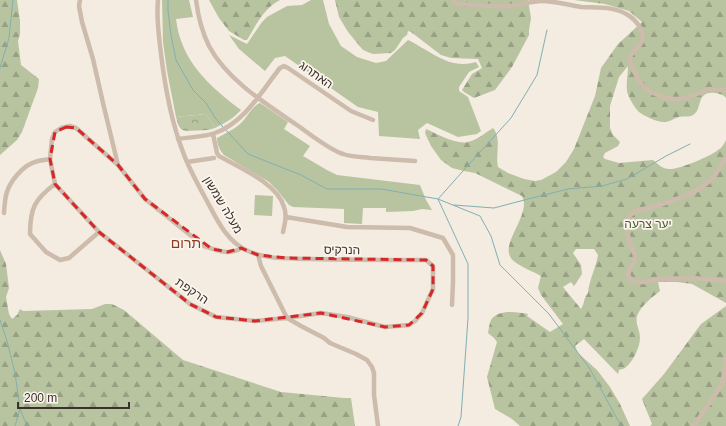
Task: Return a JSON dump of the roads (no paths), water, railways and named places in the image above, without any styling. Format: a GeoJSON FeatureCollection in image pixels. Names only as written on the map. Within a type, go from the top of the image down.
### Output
{"type":"FeatureCollection","features":[{"type":"Feature","properties":{"kind":"street"},"geometry":{"type":"LineString","coordinates":[[80,0],[79,6],[82,22],[93,59],[118,165]]}},
{"type":"Feature","properties":{"kind":"street","name":"מעלה שמשון"},"geometry":{"type":"LineString","coordinates":[[158,0],[157,11],[162,62],[171,111],[178,139],[187,162],[225,233],[241,248],[258,255]]}},
{"type":"Feature","properties":{"kind":"street"},"geometry":{"type":"LineString","coordinates":[[196,0],[203,31],[210,47],[229,73],[258,97],[311,135],[342,154],[415,161]]}},
{"type":"Feature","properties":{"kind":"street"},"geometry":{"type":"LineString","coordinates":[[453,0],[457,4],[502,6],[541,1],[581,7],[604,7],[617,10],[628,15],[642,30],[643,40],[630,58],[631,64],[645,88],[669,99],[680,99],[710,89],[726,90]]}},
{"type":"Feature","properties":{"kind":"street","name":"האתרוג"},"geometry":{"type":"LineString","coordinates":[[258,97],[280,68],[284,66],[351,111],[373,120]]}},
{"type":"Feature","properties":{"kind":"street"},"geometry":{"type":"LineString","coordinates":[[178,139],[214,134],[226,128],[236,122],[258,97]]}},
{"type":"Feature","properties":{"kind":"street"},"geometry":{"type":"LineString","coordinates":[[99,232],[69,258],[60,260],[46,252],[30,234],[30,221],[35,204],[43,193],[55,184],[50,159],[52,139],[55,132],[61,128],[70,126],[76,128],[118,165],[145,199],[204,246],[228,252],[239,250],[241,248]]}},
{"type":"Feature","properties":{"kind":"street"},"geometry":{"type":"LineString","coordinates":[[214,134],[217,153],[219,156],[258,179],[274,191],[280,198],[284,206],[286,217],[283,232]]}},
{"type":"Feature","properties":{"kind":"street"},"geometry":{"type":"LineString","coordinates":[[187,162],[214,158]]}},
{"type":"Feature","properties":{"kind":"street"},"geometry":{"type":"LineString","coordinates":[[726,158],[713,178],[702,187],[690,194],[663,204],[636,211],[629,216],[626,222],[630,245],[635,255],[635,261],[629,270],[628,275],[631,280],[645,282],[657,279],[693,278],[726,281]]}},
{"type":"Feature","properties":{"kind":"street"},"geometry":{"type":"LineString","coordinates":[[4,213],[5,198],[8,189],[11,182],[22,169],[37,161],[50,159]]}},
{"type":"Feature","properties":{"kind":"street","name":"הרקפת"},"geometry":{"type":"LineString","coordinates":[[55,184],[99,232],[190,304],[216,317],[255,321],[321,313],[347,317],[384,327],[409,326],[416,321],[422,313],[433,289],[433,266],[426,260]]}},
{"type":"Feature","properties":{"kind":"street"},"geometry":{"type":"LineString","coordinates":[[286,217],[347,227],[410,228],[443,238],[453,255],[452,305]]}},
{"type":"Feature","properties":{"kind":"street"},"geometry":{"type":"LineString","coordinates":[[258,255],[261,266],[287,318],[324,338],[330,343],[356,354],[366,360],[372,367],[374,373],[374,396],[378,426]]}},
{"type":"Feature","properties":{"kind":"street","name":"הנרקיס"},"geometry":{"type":"LineString","coordinates":[[258,255],[288,258],[426,260]]}},
{"type":"Feature","properties":{"kind":"street"},"geometry":{"type":"LineString","coordinates":[[694,426],[722,384],[726,357]]}},
{"type":"Feature","properties":{"kind":"waterway"},"geometry":{"type":"LineString","coordinates":[[0,68],[9,38],[13,0]]}},
{"type":"Feature","properties":{"kind":"waterway"},"geometry":{"type":"LineString","coordinates":[[168,0],[171,35],[176,60],[193,90],[206,103],[223,127]]}},
{"type":"Feature","properties":{"kind":"waterway"},"geometry":{"type":"LineString","coordinates":[[458,426],[461,417],[468,318],[468,264],[438,199],[511,118],[537,75],[547,30]]}},
{"type":"Feature","properties":{"kind":"waterway"},"geometry":{"type":"LineString","coordinates":[[225,129],[248,154],[301,175],[327,189],[381,189],[438,199],[480,216],[491,236],[500,265],[549,314],[590,369],[621,426]]}},
{"type":"Feature","properties":{"kind":"waterway"},"geometry":{"type":"LineString","coordinates":[[454,205],[494,208],[568,189],[602,186],[627,179],[690,144]]}},
{"type":"Feature","properties":{"kind":"waterway"},"geometry":{"type":"LineString","coordinates":[[0,320],[15,373],[20,409],[27,426]]}},
{"type":"Feature","properties":{"kind":"waterway"},"geometry":{"type":"LineString","coordinates":[[15,426],[20,409]]}},
{"type":"Feature","properties":{"kind":"district","name":"תרום"},"geometry":{"type":"Point","coordinates":[186,243]}},
{"type":"Feature","properties":{"kind":"park label","name":"יער צרעה"},"geometry":{"type":"Point","coordinates":[648,224]}}]}
